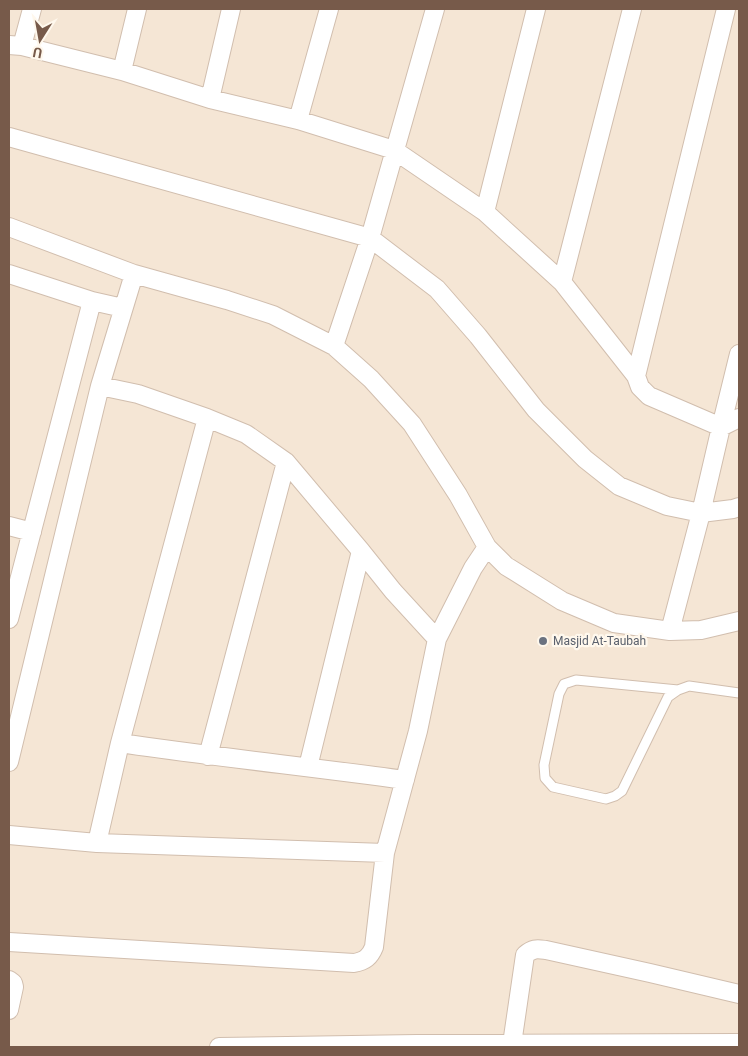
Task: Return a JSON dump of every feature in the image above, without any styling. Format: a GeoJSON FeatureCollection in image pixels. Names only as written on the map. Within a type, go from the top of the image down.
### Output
{"type":"FeatureCollection","features":[{"type":"Feature","properties":{"kind":"street"},"geometry":{"type":"LineString","coordinates":[[32,9],[15,45],[122,71],[210,99],[298,120],[394,150],[485,212],[562,282],[636,376],[640,387],[649,396],[720,427],[739,418]]}},
{"type":"Feature","properties":{"kind":"street"},"geometry":{"type":"LineString","coordinates":[[122,71],[137,9]]}},
{"type":"Feature","properties":{"kind":"street"},"geometry":{"type":"LineString","coordinates":[[210,99],[231,9]]}},
{"type":"Feature","properties":{"kind":"street"},"geometry":{"type":"LineString","coordinates":[[298,120],[329,9]]}},
{"type":"Feature","properties":{"kind":"street"},"geometry":{"type":"LineString","coordinates":[[334,346],[370,238],[434,9]]}},
{"type":"Feature","properties":{"kind":"street"},"geometry":{"type":"LineString","coordinates":[[485,212],[536,9]]}},
{"type":"Feature","properties":{"kind":"street"},"geometry":{"type":"LineString","coordinates":[[562,282],[632,9]]}},
{"type":"Feature","properties":{"kind":"street"},"geometry":{"type":"LineString","coordinates":[[636,376],[726,9]]}},
{"type":"Feature","properties":{"kind":"street"},"geometry":{"type":"LineString","coordinates":[[9,137],[370,238],[437,288],[478,336],[536,410],[584,459],[619,486],[666,506],[701,513],[739,508]]}},
{"type":"Feature","properties":{"kind":"street"},"geometry":{"type":"LineString","coordinates":[[9,227],[134,274],[273,314],[334,346],[371,379],[412,424],[458,495],[487,547],[506,566],[562,601],[614,623],[670,631],[701,630],[739,621]]}},
{"type":"Feature","properties":{"kind":"street"},"geometry":{"type":"LineString","coordinates":[[9,274],[92,301],[123,308]]}},
{"type":"Feature","properties":{"kind":"street"},"geometry":{"type":"LineString","coordinates":[[9,762],[100,386],[134,274]]}},
{"type":"Feature","properties":{"kind":"street"},"geometry":{"type":"LineString","coordinates":[[9,619],[92,301]]}},
{"type":"Feature","properties":{"kind":"street"},"geometry":{"type":"LineString","coordinates":[[670,631],[701,513],[720,427],[739,354]]}},
{"type":"Feature","properties":{"kind":"street"},"geometry":{"type":"LineString","coordinates":[[100,386],[138,394],[207,418],[246,434],[286,462],[392,591],[437,639]]}},
{"type":"Feature","properties":{"kind":"street"},"geometry":{"type":"LineString","coordinates":[[97,843],[120,743],[207,418]]}},
{"type":"Feature","properties":{"kind":"street"},"geometry":{"type":"LineString","coordinates":[[208,756],[286,462]]}},
{"type":"Feature","properties":{"kind":"street"},"geometry":{"type":"LineString","coordinates":[[9,526],[32,532]]}},
{"type":"Feature","properties":{"kind":"street"},"geometry":{"type":"LineString","coordinates":[[9,942],[354,963],[368,959],[374,947],[385,854],[418,731],[437,639],[473,568],[487,547]]}},
{"type":"Feature","properties":{"kind":"street"},"geometry":{"type":"LineString","coordinates":[[308,767],[361,551]]}},
{"type":"Feature","properties":{"kind":"street"},"geometry":{"type":"LineString","coordinates":[[120,743],[208,756],[405,780]]}},
{"type":"Feature","properties":{"kind":"street"},"geometry":{"type":"LineString","coordinates":[[9,835],[97,843],[385,854]]}},
{"type":"Feature","properties":{"kind":"street"},"geometry":{"type":"LineString","coordinates":[[512,1044],[525,955],[531,950],[546,950],[739,994]]}},
{"type":"Feature","properties":{"kind":"street"},"geometry":{"type":"LineString","coordinates":[[9,980],[13,983],[14,987],[9,1010]]}},
{"type":"Feature","properties":{"kind":"street"},"geometry":{"type":"LineString","coordinates":[[220,1047],[739,1043]]}},
{"type":"Feature","properties":{"kind":"lane"},"geometry":{"type":"LineString","coordinates":[[678,690],[576,680],[564,684],[559,694],[544,765],[545,778],[553,787],[606,799],[615,796],[622,791],[668,697],[678,690],[690,686],[739,693]]}},
{"type":"Feature","properties":{"kind":"shaded area"},"geometry":{"type":"Polygon","coordinates":[[[9,9],[739,9],[739,1047],[9,1047],[9,9]]]}},
{"type":"Feature","properties":{"kind":"place","name":"Masjid At-Taubah"},"geometry":{"type":"Point","coordinates":[543,641]}}]}
